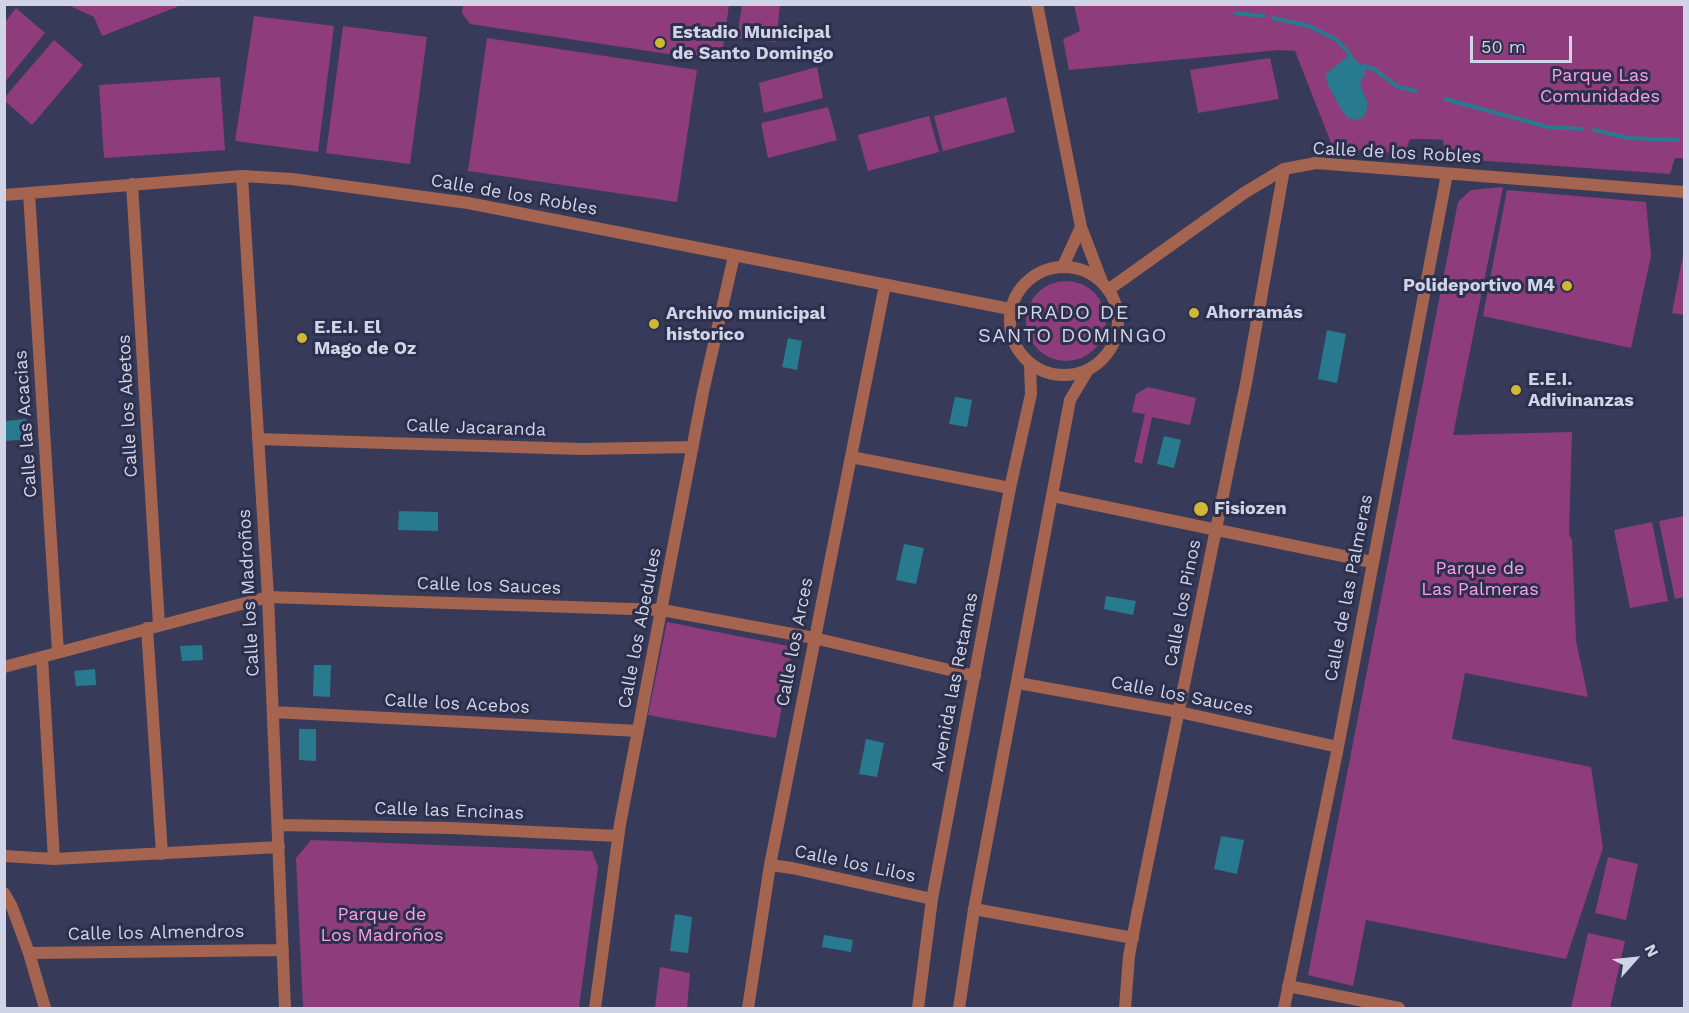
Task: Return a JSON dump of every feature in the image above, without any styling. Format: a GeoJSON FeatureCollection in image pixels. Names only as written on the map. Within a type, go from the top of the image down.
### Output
{"type":"FeatureCollection","features":[{"type":"Feature","properties":{"kind":"street"},"geometry":{"type":"LineString","coordinates":[[1037,4],[1082,227],[1105,286],[1116,304],[1118,320],[1116,337],[1102,360],[1088,370],[1074,375],[1044,372],[1030,364],[1020,353],[1012,339],[1009,324],[1010,309],[1017,292],[1029,278],[1045,269],[1063,266],[1090,273],[1105,286]]}},
{"type":"Feature","properties":{"kind":"street","name":"Calle de los Robles"},"geometry":{"type":"LineString","coordinates":[[1105,286],[1284,169],[1316,163],[1684,192]]}},
{"type":"Feature","properties":{"kind":"street","name":"Calle los Pinos"},"geometry":{"type":"LineString","coordinates":[[1125,1008],[1133,938],[1246,383],[1284,169]]}},
{"type":"Feature","properties":{"kind":"street","name":"Calle de las Palmeras"},"geometry":{"type":"LineString","coordinates":[[1284,1008],[1338,747],[1447,174]]}},
{"type":"Feature","properties":{"kind":"street","name":"Calle de los Robles"},"geometry":{"type":"LineString","coordinates":[[4,195],[242,176],[292,180],[468,203],[1010,309]]}},
{"type":"Feature","properties":{"kind":"street","name":"Calle los Madroños"},"geometry":{"type":"LineString","coordinates":[[242,176],[268,597],[285,1008]]}},
{"type":"Feature","properties":{"kind":"street","name":"Calle los Abetos"},"geometry":{"type":"LineString","coordinates":[[132,184],[162,854]]}},
{"type":"Feature","properties":{"kind":"street","name":"Calle las Acacias"},"geometry":{"type":"LineString","coordinates":[[29,193],[58,652]]}},
{"type":"Feature","properties":{"kind":"street"},"geometry":{"type":"LineString","coordinates":[[1063,266],[1082,227]]}},
{"type":"Feature","properties":{"kind":"street","name":"Calle los Abedules"},"geometry":{"type":"LineString","coordinates":[[595,1008],[618,836],[693,447],[734,256]]}},
{"type":"Feature","properties":{"kind":"street","name":"Calle los Arces"},"geometry":{"type":"LineString","coordinates":[[748,1008],[770,865],[885,285]]}},
{"type":"Feature","properties":{"kind":"street","name":"Avenida las Retamas"},"geometry":{"type":"LineString","coordinates":[[918,1008],[932,899],[1010,488],[1032,394],[1030,364]]}},
{"type":"Feature","properties":{"kind":"street"},"geometry":{"type":"LineString","coordinates":[[959,1008],[974,909],[1070,400],[1088,370]]}},
{"type":"Feature","properties":{"kind":"street","name":"Calle Jacaranda"},"geometry":{"type":"LineString","coordinates":[[258,439],[580,449],[693,447]]}},
{"type":"Feature","properties":{"kind":"street"},"geometry":{"type":"LineString","coordinates":[[851,457],[1010,488]]}},
{"type":"Feature","properties":{"kind":"street"},"geometry":{"type":"LineString","coordinates":[[1053,496],[1372,562]]}},
{"type":"Feature","properties":{"kind":"street","name":"Calle los Sauces"},"geometry":{"type":"LineString","coordinates":[[4,667],[268,597],[662,610],[814,638],[975,676]]}},
{"type":"Feature","properties":{"kind":"street"},"geometry":{"type":"LineString","coordinates":[[42,657],[54,860]]}},
{"type":"Feature","properties":{"kind":"street","name":"Calle los Sauces"},"geometry":{"type":"LineString","coordinates":[[1018,683],[1179,712],[1338,747]]}},
{"type":"Feature","properties":{"kind":"street","name":"Calle los Acebos"},"geometry":{"type":"LineString","coordinates":[[273,712],[638,731]]}},
{"type":"Feature","properties":{"kind":"street","name":"Calle las Encinas"},"geometry":{"type":"LineString","coordinates":[[278,825],[451,828],[618,836]]}},
{"type":"Feature","properties":{"kind":"street"},"geometry":{"type":"LineString","coordinates":[[4,856],[54,860],[279,847]]}},
{"type":"Feature","properties":{"kind":"street","name":"Calle los Lilos"},"geometry":{"type":"LineString","coordinates":[[770,865],[932,899]]}},
{"type":"Feature","properties":{"kind":"street"},"geometry":{"type":"LineString","coordinates":[[4,893],[12,907],[29,953],[45,1008]]}},
{"type":"Feature","properties":{"kind":"street"},"geometry":{"type":"LineString","coordinates":[[974,909],[1133,938]]}},
{"type":"Feature","properties":{"kind":"street","name":"Calle los Almendros"},"geometry":{"type":"LineString","coordinates":[[29,953],[283,950]]}},
{"type":"Feature","properties":{"kind":"street"},"geometry":{"type":"LineString","coordinates":[[1288,986],[1399,1008]]}},
{"type":"Feature","properties":{"kind":"green space","name":"Estadio Municipal de Santo Domingo"},"geometry":{"type":"Polygon","coordinates":[[[463,4],[729,5],[721,62],[470,24],[462,13],[463,4]]]}},
{"type":"Feature","properties":{"kind":"green space"},"geometry":{"type":"Polygon","coordinates":[[[68,5],[182,5],[102,36],[94,17],[68,5]]]}},
{"type":"Feature","properties":{"kind":"green space"},"geometry":{"type":"Polygon","coordinates":[[[742,5],[780,5],[776,42],[737,38],[742,5]]]}},
{"type":"Feature","properties":{"kind":"green space","name":"Parque Las Comunidades"},"geometry":{"type":"Polygon","coordinates":[[[1074,5],[1684,5],[1684,158],[1675,158],[1670,174],[1445,158],[1443,140],[1410,139],[1404,154],[1333,148],[1295,51],[1279,50],[1069,70],[1063,39],[1080,31],[1074,5]]]}},
{"type":"Feature","properties":{"kind":"green space"},"geometry":{"type":"Polygon","coordinates":[[[16,8],[45,33],[5,82],[5,22],[16,8]]]}},
{"type":"Feature","properties":{"kind":"green space"},"geometry":{"type":"Polygon","coordinates":[[[254,16],[334,26],[318,152],[235,141],[254,16]]]}},
{"type":"Feature","properties":{"kind":"green space"},"geometry":{"type":"Polygon","coordinates":[[[343,26],[427,37],[410,164],[326,153],[343,26]]]}},
{"type":"Feature","properties":{"kind":"green space"},"geometry":{"type":"Polygon","coordinates":[[[487,38],[697,70],[677,202],[468,171],[487,38]]]}},
{"type":"Feature","properties":{"kind":"green space"},"geometry":{"type":"Polygon","coordinates":[[[54,40],[83,65],[32,125],[5,101],[5,97],[54,40]]]}},
{"type":"Feature","properties":{"kind":"green space"},"geometry":{"type":"Polygon","coordinates":[[[1270,58],[1279,99],[1198,113],[1190,70],[1270,58]]]}},
{"type":"Feature","properties":{"kind":"green space"},"geometry":{"type":"Polygon","coordinates":[[[817,67],[823,98],[764,113],[759,83],[817,67]]]}},
{"type":"Feature","properties":{"kind":"green space"},"geometry":{"type":"Polygon","coordinates":[[[220,77],[225,150],[104,158],[99,85],[220,77]]]}},
{"type":"Feature","properties":{"kind":"green space"},"geometry":{"type":"Polygon","coordinates":[[[1006,97],[1015,132],[943,151],[934,116],[1006,97]]]}},
{"type":"Feature","properties":{"kind":"green space"},"geometry":{"type":"Polygon","coordinates":[[[828,107],[837,140],[768,158],[761,123],[828,107]]]}},
{"type":"Feature","properties":{"kind":"green space"},"geometry":{"type":"Polygon","coordinates":[[[929,116],[939,152],[868,171],[858,135],[929,116]]]}},
{"type":"Feature","properties":{"kind":"green space","name":"Parque de Las Palmeras"},"geometry":{"type":"Polygon","coordinates":[[[1503,187],[1453,435],[1572,432],[1569,534],[1572,540],[1576,641],[1588,697],[1465,673],[1452,739],[1591,767],[1603,848],[1566,959],[1366,920],[1353,986],[1308,975],[1458,202],[1471,190],[1503,187]]]}},
{"type":"Feature","properties":{"kind":"green space","name":"Polideportivo M4"},"geometry":{"type":"Polygon","coordinates":[[[1507,190],[1646,202],[1651,256],[1631,348],[1483,316],[1507,190]]]}},
{"type":"Feature","properties":{"kind":"green space"},"geometry":{"type":"Polygon","coordinates":[[[1684,250],[1684,315],[1672,313],[1684,250]]]}},
{"type":"Feature","properties":{"kind":"green space"},"geometry":{"type":"Polygon","coordinates":[[[1066,281],[1081,284],[1094,293],[1103,306],[1106,321],[1103,336],[1094,349],[1081,358],[1066,361],[1051,358],[1038,349],[1029,336],[1026,321],[1029,306],[1038,293],[1051,284],[1066,281]]]}},
{"type":"Feature","properties":{"kind":"green space"},"geometry":{"type":"Polygon","coordinates":[[[1148,387],[1196,398],[1190,425],[1152,417],[1142,464],[1134,462],[1145,414],[1132,412],[1136,394],[1148,387]]]}},
{"type":"Feature","properties":{"kind":"green space"},"geometry":{"type":"Polygon","coordinates":[[[1684,516],[1684,597],[1675,599],[1659,521],[1684,516]]]}},
{"type":"Feature","properties":{"kind":"green space"},"geometry":{"type":"Polygon","coordinates":[[[1652,522],[1668,601],[1630,608],[1614,530],[1652,522]]]}},
{"type":"Feature","properties":{"kind":"green space"},"geometry":{"type":"Polygon","coordinates":[[[667,622],[793,647],[776,738],[648,715],[667,622]]]}},
{"type":"Feature","properties":{"kind":"green space","name":"Parque de Los Madroños"},"geometry":{"type":"Polygon","coordinates":[[[311,840],[592,851],[598,867],[579,1007],[303,1008],[296,858],[311,840]]]}},
{"type":"Feature","properties":{"kind":"green space"},"geometry":{"type":"Polygon","coordinates":[[[1608,857],[1638,864],[1626,920],[1595,913],[1608,857]]]}},
{"type":"Feature","properties":{"kind":"green space"},"geometry":{"type":"Polygon","coordinates":[[[1588,933],[1625,941],[1610,1008],[1571,1008],[1588,933]]]}},
{"type":"Feature","properties":{"kind":"green space"},"geometry":{"type":"Polygon","coordinates":[[[660,967],[690,973],[687,1008],[655,1008],[660,967]]]}},
{"type":"Feature","properties":{"kind":"water"},"geometry":{"type":"Polygon","coordinates":[[[1350,54],[1366,70],[1360,84],[1367,102],[1367,109],[1364,117],[1357,120],[1348,118],[1342,111],[1327,83],[1326,74],[1350,54]]]}},
{"type":"Feature","properties":{"kind":"water"},"geometry":{"type":"Polygon","coordinates":[[[1327,330],[1346,334],[1337,383],[1318,379],[1327,330]]]}},
{"type":"Feature","properties":{"kind":"water"},"geometry":{"type":"Polygon","coordinates":[[[788,338],[802,341],[797,370],[782,367],[788,338]]]}},
{"type":"Feature","properties":{"kind":"water"},"geometry":{"type":"Polygon","coordinates":[[[955,397],[972,400],[967,427],[949,424],[955,397]]]}},
{"type":"Feature","properties":{"kind":"water"},"geometry":{"type":"Polygon","coordinates":[[[26,419],[28,439],[5,441],[5,421],[26,419]]]}},
{"type":"Feature","properties":{"kind":"water"},"geometry":{"type":"Polygon","coordinates":[[[1164,436],[1181,440],[1174,468],[1157,464],[1164,436]]]}},
{"type":"Feature","properties":{"kind":"water"},"geometry":{"type":"Polygon","coordinates":[[[399,511],[438,512],[438,531],[398,530],[399,511]]]}},
{"type":"Feature","properties":{"kind":"water"},"geometry":{"type":"Polygon","coordinates":[[[904,544],[924,548],[916,584],[896,580],[904,544]]]}},
{"type":"Feature","properties":{"kind":"water"},"geometry":{"type":"Polygon","coordinates":[[[1106,596],[1136,601],[1133,615],[1104,609],[1106,596]]]}},
{"type":"Feature","properties":{"kind":"water"},"geometry":{"type":"Polygon","coordinates":[[[202,645],[203,660],[182,661],[180,646],[202,645]]]}},
{"type":"Feature","properties":{"kind":"water"},"geometry":{"type":"Polygon","coordinates":[[[314,665],[331,665],[330,697],[313,696],[314,665]]]}},
{"type":"Feature","properties":{"kind":"water"},"geometry":{"type":"Polygon","coordinates":[[[95,669],[96,685],[76,686],[74,671],[95,669]]]}},
{"type":"Feature","properties":{"kind":"water"},"geometry":{"type":"Polygon","coordinates":[[[299,729],[316,729],[316,761],[299,760],[299,729]]]}},
{"type":"Feature","properties":{"kind":"water"},"geometry":{"type":"Polygon","coordinates":[[[866,739],[884,743],[877,777],[859,774],[866,739]]]}},
{"type":"Feature","properties":{"kind":"water"},"geometry":{"type":"Polygon","coordinates":[[[1221,836],[1244,840],[1237,874],[1214,869],[1221,836]]]}},
{"type":"Feature","properties":{"kind":"water"},"geometry":{"type":"Polygon","coordinates":[[[675,914],[692,917],[688,953],[670,951],[675,914]]]}},
{"type":"Feature","properties":{"kind":"water"},"geometry":{"type":"Polygon","coordinates":[[[824,935],[853,940],[851,952],[822,947],[824,935]]]}},
{"type":"Feature","properties":{"kind":"waterway"},"geometry":{"type":"LineString","coordinates":[[1235,13],[1264,16]]}},
{"type":"Feature","properties":{"kind":"waterway"},"geometry":{"type":"LineString","coordinates":[[1273,18],[1309,26],[1337,40],[1350,54]]}},
{"type":"Feature","properties":{"kind":"waterway"},"geometry":{"type":"LineString","coordinates":[[1363,66],[1374,69],[1398,87],[1416,91]]}},
{"type":"Feature","properties":{"kind":"waterway"},"geometry":{"type":"LineString","coordinates":[[1445,99],[1548,127],[1582,129]]}},
{"type":"Feature","properties":{"kind":"waterway"},"geometry":{"type":"LineString","coordinates":[[1594,130],[1628,138],[1678,140]]}},
{"type":"Feature","properties":{"kind":"place","name":"Estadio Municipal de Santo Domingo"},"geometry":{"type":"Point","coordinates":[660,43]}},
{"type":"Feature","properties":{"kind":"place","name":"Polideportivo M4"},"geometry":{"type":"Point","coordinates":[1567,286]}},
{"type":"Feature","properties":{"kind":"place","name":"Ahorramás"},"geometry":{"type":"Point","coordinates":[1194,313]}},
{"type":"Feature","properties":{"kind":"place","name":"Archivo municipal historico"},"geometry":{"type":"Point","coordinates":[654,324]}},
{"type":"Feature","properties":{"kind":"place","name":"E.E.I. El Mago de Oz"},"geometry":{"type":"Point","coordinates":[302,338]}},
{"type":"Feature","properties":{"kind":"place","name":"E.E.I. Adivinanzas"},"geometry":{"type":"Point","coordinates":[1516,390]}},
{"type":"Feature","properties":{"kind":"place","name":"Fisiozen"},"geometry":{"type":"Point","coordinates":[1201,509]}},
{"type":"Feature","properties":{"kind":"district","name":"PRADO DE SANTO DOMINGO"},"geometry":{"type":"Point","coordinates":[1073,324]}}]}
